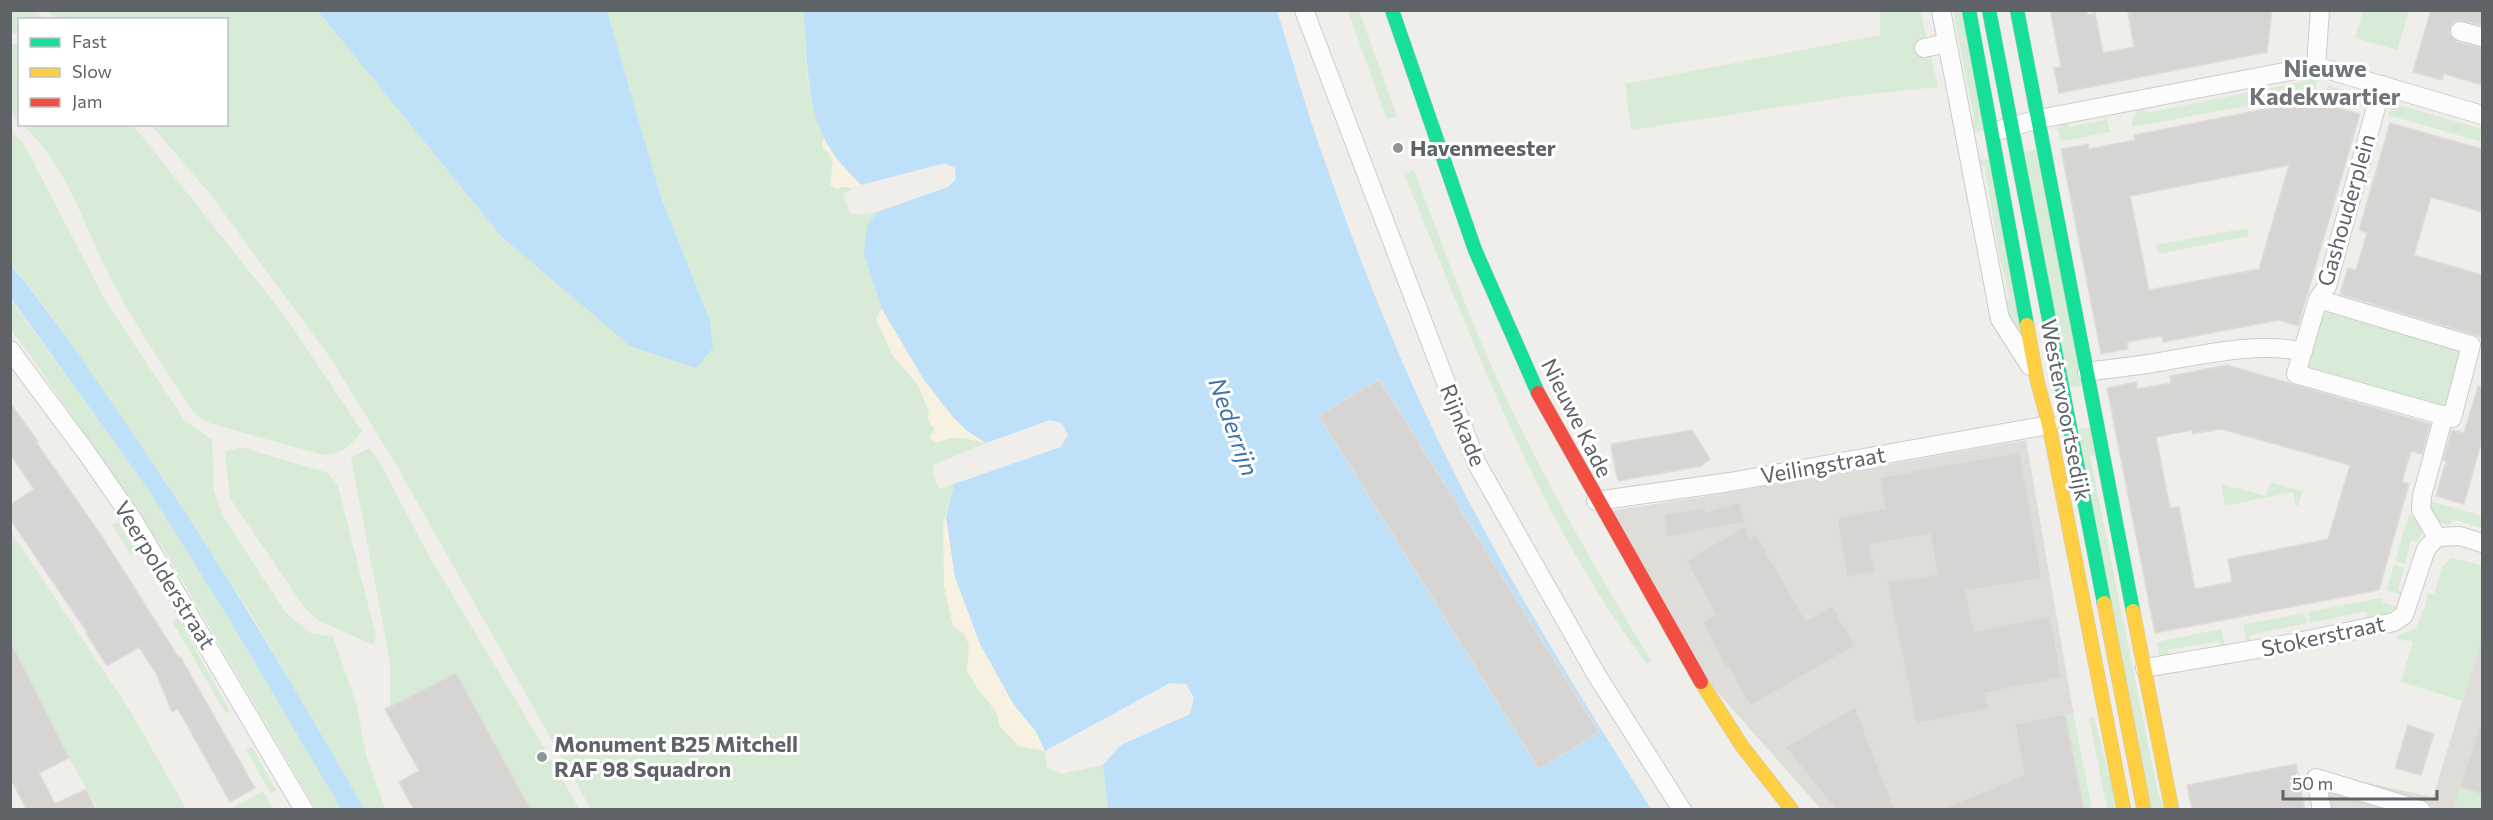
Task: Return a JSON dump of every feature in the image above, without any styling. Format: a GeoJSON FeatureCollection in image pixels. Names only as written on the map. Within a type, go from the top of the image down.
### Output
{"type":"FeatureCollection","features":[{"type":"Feature","properties":{"kind":"street","name":"Rijnkade"},"geometry":{"type":"LineString","coordinates":[[1304,10],[1477,464],[1596,674],[1682,810]]}},
{"type":"Feature","properties":{"kind":"street","name":"Nieuwe Kade"},"geometry":{"type":"LineString","coordinates":[[1392,10],[1475,250],[1537,391],[1596,501],[1685,657],[1742,746],[1792,810]]}},
{"type":"Feature","properties":{"kind":"street","name":"Westervoortsedijk"},"geometry":{"type":"LineString","coordinates":[[1941,10],[2000,319],[2037,380]]}},
{"type":"Feature","properties":{"kind":"street","name":"Westervoortsedijk"},"geometry":{"type":"LineString","coordinates":[[1969,10],[2037,380],[2049,425],[2124,810]]}},
{"type":"Feature","properties":{"kind":"street","name":"Westervoortsedijk"},"geometry":{"type":"LineString","coordinates":[[1989,10],[2144,810]]}},
{"type":"Feature","properties":{"kind":"street","name":"Westervoortsedijk"},"geometry":{"type":"LineString","coordinates":[[2018,10],[2172,810]]}},
{"type":"Feature","properties":{"kind":"street"},"geometry":{"type":"LineString","coordinates":[[2316,66],[2320,10]]}},
{"type":"Feature","properties":{"kind":"street"},"geometry":{"type":"LineString","coordinates":[[2460,31],[2482,38]]}},
{"type":"Feature","properties":{"kind":"street"},"geometry":{"type":"LineString","coordinates":[[1924,48],[1947,43]]}},
{"type":"Feature","properties":{"kind":"street"},"geometry":{"type":"LineString","coordinates":[[1993,133],[2012,125],[2039,119],[2316,66],[2482,115]]}},
{"type":"Feature","properties":{"kind":"street","name":"Gashouderplein"},"geometry":{"type":"LineString","coordinates":[[2318,299],[2471,345],[2452,418],[2296,374],[2318,299],[2326,286],[2382,85]]}},
{"type":"Feature","properties":{"kind":"street"},"geometry":{"type":"LineString","coordinates":[[2087,372],[2163,362],[2225,350],[2276,346],[2303,351]]}},
{"type":"Feature","properties":{"kind":"street","name":"Veerpolderstraat"},"geometry":{"type":"LineString","coordinates":[[10,350],[86,452],[139,529],[304,810]]}},
{"type":"Feature","properties":{"kind":"street","name":"Gashouderplein"},"geometry":{"type":"LineString","coordinates":[[2437,537],[2421,510],[2422,496],[2444,415]]}},
{"type":"Feature","properties":{"kind":"street","name":"Veilingstraat"},"geometry":{"type":"LineString","coordinates":[[1596,501],[1730,482],[2049,425]]}},
{"type":"Feature","properties":{"kind":"street"},"geometry":{"type":"LineString","coordinates":[[2437,537],[2460,536],[2482,543]]}},
{"type":"Feature","properties":{"kind":"street","name":"Stokerstraat"},"geometry":{"type":"LineString","coordinates":[[2145,669],[2293,643],[2394,622],[2404,615],[2426,549],[2437,537]]}},
{"type":"Feature","properties":{"kind":"street"},"geometry":{"type":"LineString","coordinates":[[2322,810],[2316,778],[2421,810]]}},
{"type":"Feature","properties":{"kind":"shaded area"},"geometry":{"type":"Polygon","coordinates":[[[2026,440],[2090,809],[1821,809],[1675,644],[1609,511],[1721,494],[2026,440]]]}},
{"type":"Feature","properties":{"kind":"shaded area"},"geometry":{"type":"Polygon","coordinates":[[[2482,637],[2482,809],[2313,809],[2307,770],[2433,797],[2482,637]]]}},
{"type":"Feature","properties":{"kind":"green space"},"geometry":{"type":"Polygon","coordinates":[[[1920,10],[1938,87],[1851,96],[1631,130],[1625,84],[1880,35],[1880,11],[1920,10]]]}},
{"type":"Feature","properties":{"kind":"green space"},"geometry":{"type":"Polygon","coordinates":[[[10,11],[36,11],[44,18],[18,18],[18,34],[11,33],[10,11]]]}},
{"type":"Feature","properties":{"kind":"green space"},"geometry":{"type":"Polygon","coordinates":[[[47,11],[318,11],[501,236],[710,321],[661,197],[607,11],[803,11],[808,83],[824,135],[825,150],[833,164],[830,182],[852,189],[843,194],[850,213],[862,215],[877,212],[867,226],[875,286],[882,309],[876,319],[893,356],[918,385],[929,412],[928,418],[934,429],[946,437],[986,443],[934,465],[933,474],[939,489],[954,484],[943,523],[964,634],[969,645],[967,671],[1019,746],[1045,751],[1047,767],[1061,774],[1103,765],[1108,809],[591,809],[394,461],[329,356],[207,190],[152,126],[228,126],[228,18],[55,18],[47,11]]]}},
{"type":"Feature","properties":{"kind":"green space"},"geometry":{"type":"Polygon","coordinates":[[[1348,11],[1359,11],[1397,116],[1387,120],[1348,11]]]}},
{"type":"Feature","properties":{"kind":"green space"},"geometry":{"type":"Polygon","coordinates":[[[1953,11],[1963,11],[1986,130],[1971,133],[1969,125],[1974,116],[1953,11]]]}},
{"type":"Feature","properties":{"kind":"green space"},"geometry":{"type":"Polygon","coordinates":[[[2363,11],[2409,11],[2397,50],[2355,38],[2363,11]]]}},
{"type":"Feature","properties":{"kind":"green space"},"geometry":{"type":"Polygon","coordinates":[[[10,44],[18,44],[18,120],[11,114],[10,44]]]}},
{"type":"Feature","properties":{"kind":"green space"},"geometry":{"type":"Polygon","coordinates":[[[2305,75],[2319,76],[2314,93],[2133,127],[2132,122],[2137,109],[2143,107],[2146,113],[2305,81],[2305,75]]]}},
{"type":"Feature","properties":{"kind":"green space"},"geometry":{"type":"Polygon","coordinates":[[[2328,85],[2367,97],[2364,107],[2324,96],[2328,85]]]}},
{"type":"Feature","properties":{"kind":"green space"},"geometry":{"type":"Polygon","coordinates":[[[2392,103],[2482,129],[2482,142],[2388,115],[2392,103]]]}},
{"type":"Feature","properties":{"kind":"green space"},"geometry":{"type":"Polygon","coordinates":[[[2106,114],[2110,132],[2061,141],[2057,127],[2067,122],[2070,127],[2105,120],[2106,114]]]}},
{"type":"Feature","properties":{"kind":"green space"},"geometry":{"type":"Polygon","coordinates":[[[24,126],[134,126],[284,315],[362,431],[354,441],[341,451],[324,455],[212,424],[193,412],[116,289],[62,175],[38,141],[24,126]]]}},
{"type":"Feature","properties":{"kind":"green space"},"geometry":{"type":"Polygon","coordinates":[[[10,129],[24,144],[105,300],[184,420],[212,440],[214,491],[222,515],[285,612],[310,633],[333,637],[357,706],[366,755],[385,809],[364,809],[254,619],[164,479],[48,311],[11,264],[10,129]]]}},
{"type":"Feature","properties":{"kind":"green space"},"geometry":{"type":"Polygon","coordinates":[[[2038,149],[2084,385],[2068,388],[2022,152],[2038,149]]]}},
{"type":"Feature","properties":{"kind":"green space"},"geometry":{"type":"Polygon","coordinates":[[[1991,159],[2026,338],[2011,323],[2005,307],[2009,296],[1999,254],[1985,167],[1977,164],[1978,160],[1991,159]]]}},
{"type":"Feature","properties":{"kind":"green space"},"geometry":{"type":"Polygon","coordinates":[[[1414,170],[1471,319],[1496,377],[1543,471],[1651,661],[1647,664],[1608,608],[1572,549],[1510,427],[1404,174],[1414,170]]]}},
{"type":"Feature","properties":{"kind":"green space"},"geometry":{"type":"Polygon","coordinates":[[[2247,228],[2249,236],[2158,254],[2156,245],[2247,228]]]}},
{"type":"Feature","properties":{"kind":"green space"},"geometry":{"type":"Polygon","coordinates":[[[10,298],[150,492],[235,629],[341,809],[316,809],[166,553],[11,330],[10,298]]]}},
{"type":"Feature","properties":{"kind":"green space"},"geometry":{"type":"Polygon","coordinates":[[[2321,311],[2461,351],[2444,409],[2305,369],[2321,311]]]}},
{"type":"Feature","properties":{"kind":"green space"},"geometry":{"type":"Polygon","coordinates":[[[2092,427],[2097,455],[2090,456],[2158,794],[2166,809],[2150,809],[2076,430],[2092,427]]]}},
{"type":"Feature","properties":{"kind":"green space"},"geometry":{"type":"Polygon","coordinates":[[[241,447],[328,473],[338,486],[376,636],[374,645],[319,621],[304,607],[230,498],[225,452],[241,447]]]}},
{"type":"Feature","properties":{"kind":"green space"},"geometry":{"type":"Polygon","coordinates":[[[369,448],[378,459],[425,549],[545,749],[539,754],[542,761],[552,760],[579,809],[531,809],[456,674],[390,706],[390,661],[351,458],[369,448]]]}},
{"type":"Feature","properties":{"kind":"green space"},"geometry":{"type":"Polygon","coordinates":[[[2270,482],[2302,491],[2298,506],[2296,506],[2293,492],[2225,506],[2221,484],[2266,496],[2270,482]]]}},
{"type":"Feature","properties":{"kind":"green space"},"geometry":{"type":"Polygon","coordinates":[[[2430,501],[2482,516],[2482,528],[2452,519],[2450,525],[2439,523],[2430,511],[2430,501]]]}},
{"type":"Feature","properties":{"kind":"green space"},"geometry":{"type":"Polygon","coordinates":[[[2409,514],[2417,518],[2422,531],[2418,542],[2411,540],[2405,564],[2395,561],[2409,514]]]}},
{"type":"Feature","properties":{"kind":"green space"},"geometry":{"type":"Polygon","coordinates":[[[118,522],[136,551],[131,555],[112,525],[118,522]]]}},
{"type":"Feature","properties":{"kind":"green space"},"geometry":{"type":"Polygon","coordinates":[[[10,530],[132,714],[186,809],[98,809],[69,758],[11,642],[10,530]]]}},
{"type":"Feature","properties":{"kind":"green space"},"geometry":{"type":"Polygon","coordinates":[[[2452,558],[2482,565],[2482,637],[2463,701],[2401,682],[2413,641],[2398,640],[2397,636],[2416,628],[2428,593],[2434,594],[2442,567],[2452,558]]]}},
{"type":"Feature","properties":{"kind":"green space"},"geometry":{"type":"Polygon","coordinates":[[[2394,565],[2404,568],[2398,590],[2404,592],[2403,596],[2387,590],[2394,565]]]}},
{"type":"Feature","properties":{"kind":"green space"},"geometry":{"type":"Polygon","coordinates":[[[2381,598],[2382,602],[2397,607],[2384,615],[2368,618],[2366,611],[2310,623],[2308,612],[2381,598]]]}},
{"type":"Feature","properties":{"kind":"green space"},"geometry":{"type":"Polygon","coordinates":[[[2304,613],[2307,623],[2250,635],[2251,642],[2247,643],[2243,625],[2304,613]]]}},
{"type":"Feature","properties":{"kind":"green space"},"geometry":{"type":"Polygon","coordinates":[[[178,618],[230,711],[226,714],[172,621],[178,618]]]}},
{"type":"Feature","properties":{"kind":"green space"},"geometry":{"type":"Polygon","coordinates":[[[2221,629],[2225,646],[2221,647],[2219,641],[2168,650],[2170,657],[2159,656],[2157,642],[2221,629]]]}},
{"type":"Feature","properties":{"kind":"green space"},"geometry":{"type":"Polygon","coordinates":[[[2073,713],[2092,809],[2084,809],[2065,714],[2073,713]]]}},
{"type":"Feature","properties":{"kind":"green space"},"geometry":{"type":"Polygon","coordinates":[[[2094,717],[2118,809],[2107,809],[2089,718],[2094,717]]]}},
{"type":"Feature","properties":{"kind":"green space"},"geometry":{"type":"Polygon","coordinates":[[[252,747],[276,790],[271,794],[246,750],[252,747]]]}},
{"type":"Feature","properties":{"kind":"green space"},"geometry":{"type":"Polygon","coordinates":[[[2460,787],[2482,794],[2482,809],[2464,809],[2454,806],[2460,787]]]}},
{"type":"Feature","properties":{"kind":"green space"},"geometry":{"type":"Polygon","coordinates":[[[263,791],[273,809],[231,809],[263,791]]]}},
{"type":"Feature","properties":{"kind":"sand"},"geometry":{"type":"Polygon","coordinates":[[[824,135],[833,153],[861,185],[837,189],[830,185],[833,162],[831,154],[822,148],[824,135]]]}},
{"type":"Feature","properties":{"kind":"sand"},"geometry":{"type":"Polygon","coordinates":[[[882,309],[938,398],[967,429],[986,443],[955,438],[937,443],[929,438],[934,429],[928,419],[929,412],[918,385],[893,356],[876,319],[882,309]]]}},
{"type":"Feature","properties":{"kind":"sand"},"geometry":{"type":"Polygon","coordinates":[[[946,517],[955,577],[980,644],[1014,705],[1035,730],[1045,751],[1019,746],[999,725],[997,711],[979,691],[967,671],[969,645],[964,634],[953,626],[944,586],[943,523],[946,517]]]}},
{"type":"Feature","properties":{"kind":"water"},"geometry":{"type":"Polygon","coordinates":[[[318,11],[607,11],[661,197],[710,321],[713,348],[696,368],[630,346],[501,236],[318,11]]]}},
{"type":"Feature","properties":{"kind":"water","name":"Nederrijn"},"geometry":{"type":"Polygon","coordinates":[[[803,11],[1277,11],[1312,125],[1341,207],[1393,340],[1432,428],[1475,513],[1517,588],[1651,809],[1108,809],[1103,765],[1121,745],[1190,714],[1194,698],[1186,684],[1170,683],[1045,751],[1035,730],[1014,705],[980,644],[955,577],[946,517],[954,484],[1061,447],[1068,435],[1062,423],[1050,420],[986,443],[966,430],[953,417],[924,380],[882,309],[864,254],[867,226],[877,212],[948,187],[956,179],[955,168],[945,163],[861,185],[833,153],[817,121],[809,85],[803,11]]]}},
{"type":"Feature","properties":{"kind":"water"},"geometry":{"type":"Polygon","coordinates":[[[10,264],[80,357],[185,511],[277,659],[364,809],[341,809],[235,629],[150,492],[11,298],[10,264]]]}},
{"type":"Feature","properties":{"kind":"building"},"geometry":{"type":"Polygon","coordinates":[[[2050,10],[2087,10],[2087,15],[2095,13],[2103,53],[2134,47],[2128,13],[2140,10],[2272,10],[2267,52],[2059,93],[2054,68],[2061,67],[2050,10]]]}},
{"type":"Feature","properties":{"kind":"building"},"geometry":{"type":"Polygon","coordinates":[[[2431,10],[2482,10],[2482,25],[2458,20],[2452,23],[2449,33],[2457,42],[2482,48],[2482,85],[2444,74],[2442,80],[2413,72],[2431,10]]]}},
{"type":"Feature","properties":{"kind":"building"},"geometry":{"type":"Polygon","coordinates":[[[2311,100],[2360,114],[2298,326],[2279,320],[2163,342],[2162,336],[2127,342],[2128,349],[2101,354],[2061,149],[2088,144],[2089,149],[2135,140],[2134,135],[2311,100]],[[2289,165],[2130,196],[2149,290],[2259,269],[2289,165]]]}},
{"type":"Feature","properties":{"kind":"building"},"geometry":{"type":"Polygon","coordinates":[[[2390,123],[2482,149],[2482,212],[2431,197],[2414,255],[2482,275],[2482,337],[2340,294],[2348,268],[2356,270],[2367,233],[2359,230],[2390,123]]]}},
{"type":"Feature","properties":{"kind":"building"},"geometry":{"type":"Polygon","coordinates":[[[2227,365],[2430,424],[2422,454],[2411,451],[2402,482],[2409,484],[2379,590],[2155,633],[2107,388],[2136,382],[2137,389],[2171,383],[2170,376],[2227,365]],[[2221,429],[2193,434],[2192,430],[2156,437],[2170,508],[2179,507],[2195,589],[2232,582],[2228,559],[2328,539],[2350,465],[2221,429]]]}},
{"type":"Feature","properties":{"kind":"building"},"geometry":{"type":"Polygon","coordinates":[[[1379,379],[1599,732],[1539,769],[1319,416],[1379,379]]]}},
{"type":"Feature","properties":{"kind":"building"},"geometry":{"type":"Polygon","coordinates":[[[2478,386],[2482,386],[2482,440],[2464,504],[2436,496],[2452,430],[2464,433],[2478,386]]]}},
{"type":"Feature","properties":{"kind":"building"},"geometry":{"type":"Polygon","coordinates":[[[10,403],[99,532],[179,658],[180,656],[255,788],[230,802],[178,709],[172,712],[156,673],[139,647],[107,666],[87,632],[10,519],[10,505],[34,489],[10,454],[10,403]]]}},
{"type":"Feature","properties":{"kind":"building"},"geometry":{"type":"Polygon","coordinates":[[[1692,430],[1710,459],[1701,466],[1619,481],[1612,444],[1692,430]]]}},
{"type":"Feature","properties":{"kind":"building"},"geometry":{"type":"Polygon","coordinates":[[[2020,452],[2042,578],[1966,591],[1974,631],[2050,616],[2062,678],[1985,693],[1989,709],[1916,724],[1887,582],[1937,574],[1930,534],[1870,544],[1875,572],[1847,577],[1837,518],[1885,508],[1880,477],[2020,452]]]}},
{"type":"Feature","properties":{"kind":"building"},"geometry":{"type":"Polygon","coordinates":[[[1739,502],[1745,522],[1667,537],[1664,515],[1705,507],[1706,512],[1739,502]]]}},
{"type":"Feature","properties":{"kind":"building"},"geometry":{"type":"Polygon","coordinates":[[[1746,525],[1749,538],[1756,534],[1806,621],[1832,605],[1855,646],[1750,706],[1728,666],[1726,668],[1703,622],[1716,614],[1686,561],[1746,525]]]}},
{"type":"Feature","properties":{"kind":"building"},"geometry":{"type":"Polygon","coordinates":[[[10,641],[69,758],[39,773],[55,804],[86,789],[96,810],[27,810],[10,778],[10,641]]]}},
{"type":"Feature","properties":{"kind":"building"},"geometry":{"type":"Polygon","coordinates":[[[456,673],[531,810],[414,810],[399,782],[419,771],[385,709],[456,673]]]}},
{"type":"Feature","properties":{"kind":"building"},"geometry":{"type":"Polygon","coordinates":[[[1855,707],[1895,810],[1836,810],[1785,747],[1855,707]]]}},
{"type":"Feature","properties":{"kind":"building"},"geometry":{"type":"Polygon","coordinates":[[[2065,714],[2084,810],[1939,810],[2024,775],[2015,724],[2065,714]]]}},
{"type":"Feature","properties":{"kind":"building"},"geometry":{"type":"Polygon","coordinates":[[[2408,725],[2434,734],[2421,775],[2395,768],[2408,725]]]}},
{"type":"Feature","properties":{"kind":"building"},"geometry":{"type":"Polygon","coordinates":[[[2479,727],[2482,727],[2482,794],[2460,787],[2479,727]]]}},
{"type":"Feature","properties":{"kind":"building"},"geometry":{"type":"Polygon","coordinates":[[[2296,764],[2305,810],[2192,810],[2187,785],[2296,764]]]}},
{"type":"Feature","properties":{"kind":"traffic: fast"},"geometry":{"type":"LineString","coordinates":[[1392,10],[1475,250],[1538,393]]}},
{"type":"Feature","properties":{"kind":"traffic: fast"},"geometry":{"type":"LineString","coordinates":[[1969,10],[2027,325]]}},
{"type":"Feature","properties":{"kind":"traffic: fast"},"geometry":{"type":"LineString","coordinates":[[1989,10],[2104,603]]}},
{"type":"Feature","properties":{"kind":"traffic: fast"},"geometry":{"type":"LineString","coordinates":[[2017,10],[2133,611]]}},
{"type":"Feature","properties":{"kind":"traffic: slow"},"geometry":{"type":"LineString","coordinates":[[2027,325],[2037,380],[2049,425],[2124,810]]}},
{"type":"Feature","properties":{"kind":"traffic: slow"},"geometry":{"type":"LineString","coordinates":[[2104,603],[2144,810]]}},
{"type":"Feature","properties":{"kind":"traffic: slow"},"geometry":{"type":"LineString","coordinates":[[2133,611],[2172,810]]}},
{"type":"Feature","properties":{"kind":"traffic: slow"},"geometry":{"type":"LineString","coordinates":[[1701,682],[1742,746],[1792,810]]}},
{"type":"Feature","properties":{"kind":"traffic: jam"},"geometry":{"type":"LineString","coordinates":[[1538,393],[1701,682]]}},
{"type":"Feature","properties":{"kind":"place","name":"Havenmeester"},"geometry":{"type":"Point","coordinates":[1398,148]}},
{"type":"Feature","properties":{"kind":"place","name":"Monument B25 Mitchell RAF 98 Squadron"},"geometry":{"type":"Point","coordinates":[542,757]}},
{"type":"Feature","properties":{"kind":"district","name":"Nieuwe Kadekwartier"},"geometry":{"type":"Point","coordinates":[2325,83]}}]}
